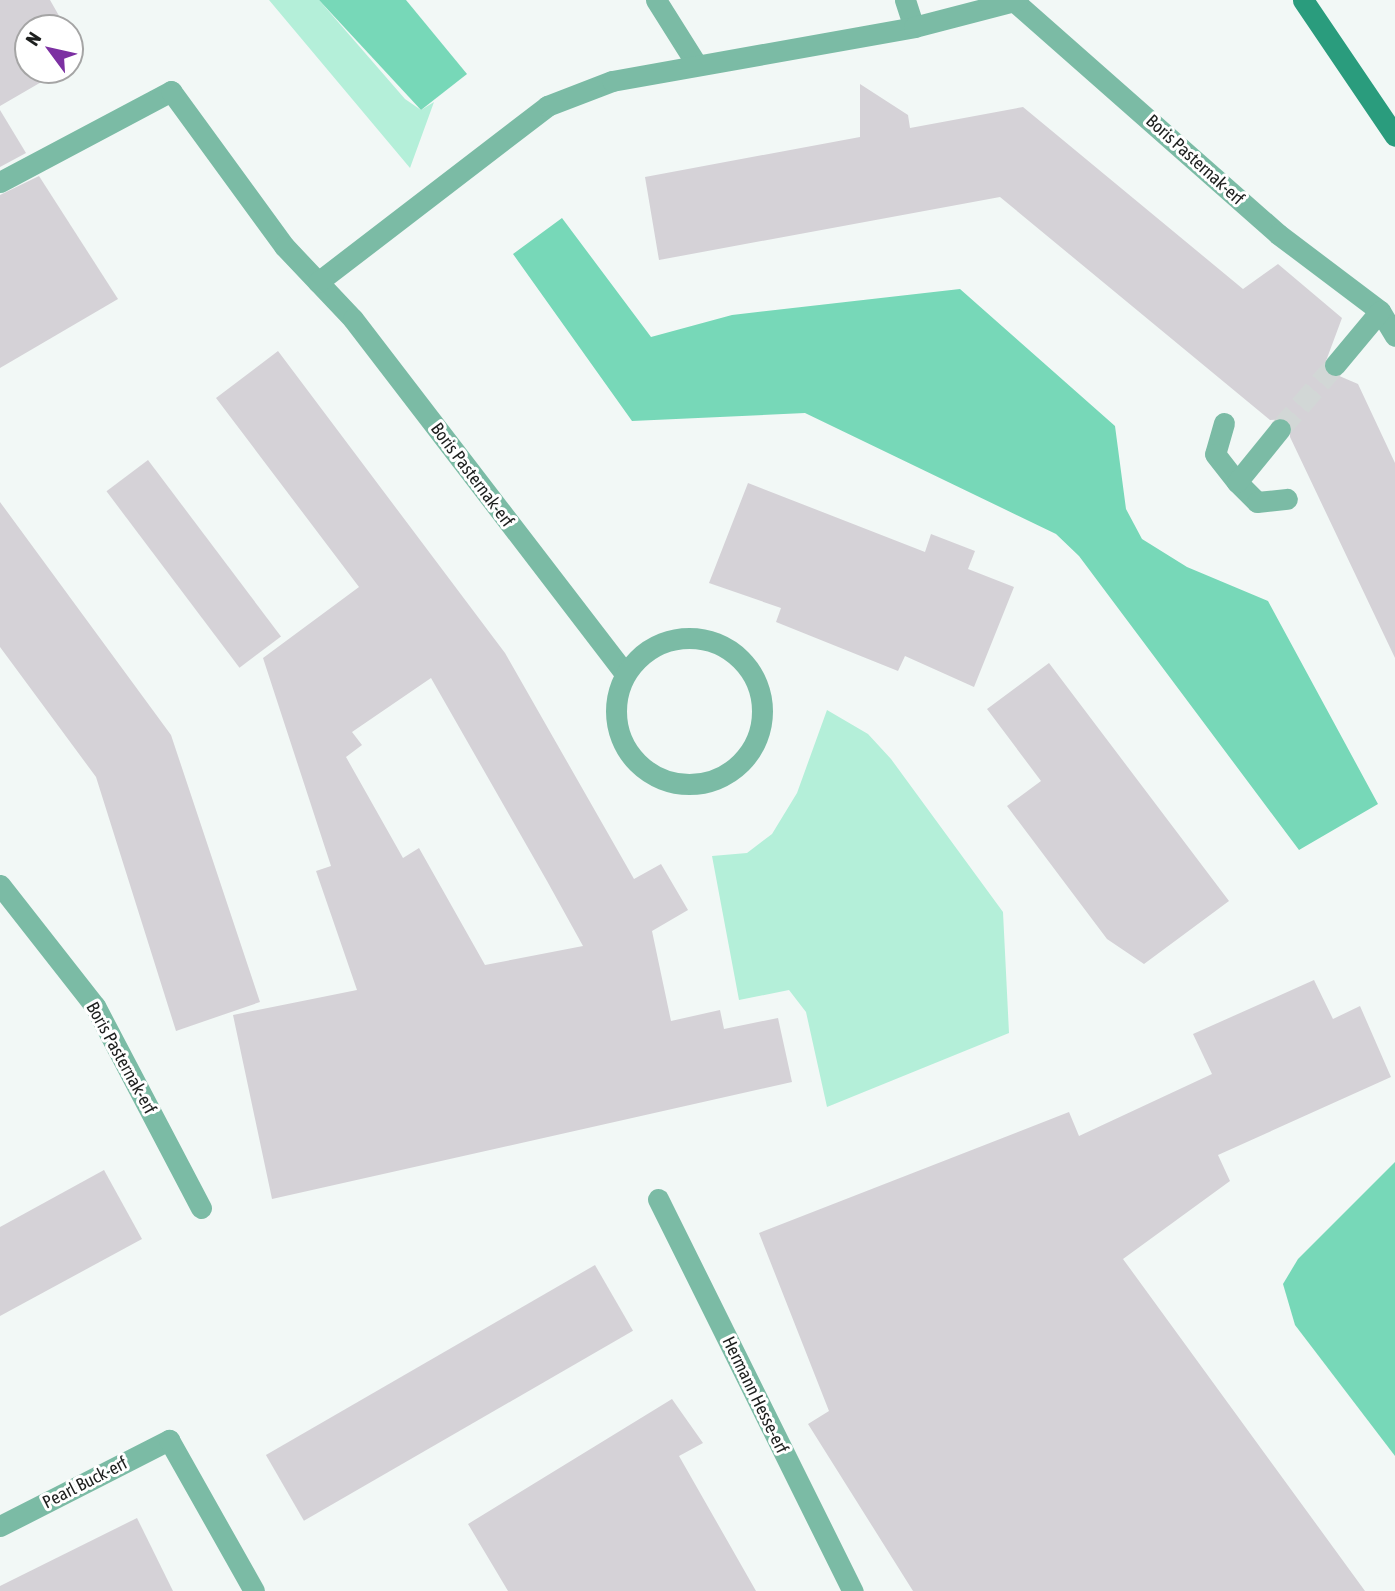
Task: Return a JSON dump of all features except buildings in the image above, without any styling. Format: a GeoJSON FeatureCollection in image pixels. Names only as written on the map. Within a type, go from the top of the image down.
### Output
{"type":"FeatureCollection","features":[{"type":"Feature","properties":{"kind":"street"},"geometry":{"type":"LineString","coordinates":[[656,0],[695,62]]}},
{"type":"Feature","properties":{"kind":"street"},"geometry":{"type":"LineString","coordinates":[[905,0],[914,27]]}},
{"type":"Feature","properties":{"kind":"street"},"geometry":{"type":"LineString","coordinates":[[1303,0],[1395,136]]}},
{"type":"Feature","properties":{"kind":"street","name":"Boris Pasternak-erf"},"geometry":{"type":"LineString","coordinates":[[318,282],[547,106],[612,81],[695,62],[914,27],[1017,1],[1278,234],[1380,311],[1395,336]]}},
{"type":"Feature","properties":{"kind":"street","name":"Boris Pasternak-erf"},"geometry":{"type":"LineString","coordinates":[[0,183],[171,91],[318,282],[353,319],[623,671]]}},
{"type":"Feature","properties":{"kind":"street"},"geometry":{"type":"LineString","coordinates":[[1335,365],[1380,311]]}},
{"type":"Feature","properties":{"kind":"street"},"geometry":{"type":"LineString","coordinates":[[1224,423],[1215,454],[1237,482],[1257,502],[1287,499]]}},
{"type":"Feature","properties":{"kind":"street"},"geometry":{"type":"LineString","coordinates":[[1237,482],[1280,429]]}},
{"type":"Feature","properties":{"kind":"street"},"geometry":{"type":"LineString","coordinates":[[682,634],[741,654],[763,697],[756,744],[723,779],[674,785],[664,780],[632,762],[612,718],[623,671],[682,634]]}},
{"type":"Feature","properties":{"kind":"street","name":"Boris Pasternak-erf"},"geometry":{"type":"LineString","coordinates":[[0,885],[94,1006],[201,1208]]}},
{"type":"Feature","properties":{"kind":"street","name":"Hermann Hesse-erf"},"geometry":{"type":"LineString","coordinates":[[658,1199],[853,1591]]}},
{"type":"Feature","properties":{"kind":"street","name":"Pearl Buck-erf"},"geometry":{"type":"LineString","coordinates":[[0,1526],[169,1440],[254,1591]]}},
{"type":"Feature","properties":{"kind":"shaded area"},"geometry":{"type":"Polygon","coordinates":[[[269,0],[319,0],[405,99],[421,110],[434,102],[410,168],[269,0]]]}},
{"type":"Feature","properties":{"kind":"shaded area"},"geometry":{"type":"Polygon","coordinates":[[[319,0],[406,0],[467,74],[421,110],[319,0]]]}},
{"type":"Feature","properties":{"kind":"shaded area"},"geometry":{"type":"Polygon","coordinates":[[[562,218],[651,337],[732,315],[960,289],[1115,426],[1126,509],[1142,539],[1187,567],[1268,601],[1378,804],[1299,850],[1079,556],[1056,534],[805,413],[632,421],[513,254],[562,218]]]}},
{"type":"Feature","properties":{"kind":"shaded area"},"geometry":{"type":"Polygon","coordinates":[[[827,710],[868,734],[891,759],[1003,912],[1009,1033],[827,1107],[806,1012],[789,990],[739,1000],[712,856],[747,853],[772,834],[797,793],[827,710]]]}},
{"type":"Feature","properties":{"kind":"shaded area"},"geometry":{"type":"Polygon","coordinates":[[[1395,1162],[1395,1456],[1295,1325],[1283,1284],[1298,1259],[1395,1162]]]}},
{"type":"Feature","properties":{"kind":"tunnel"},"geometry":{"type":"LineString","coordinates":[[1280,429],[1335,365]]}}]}
